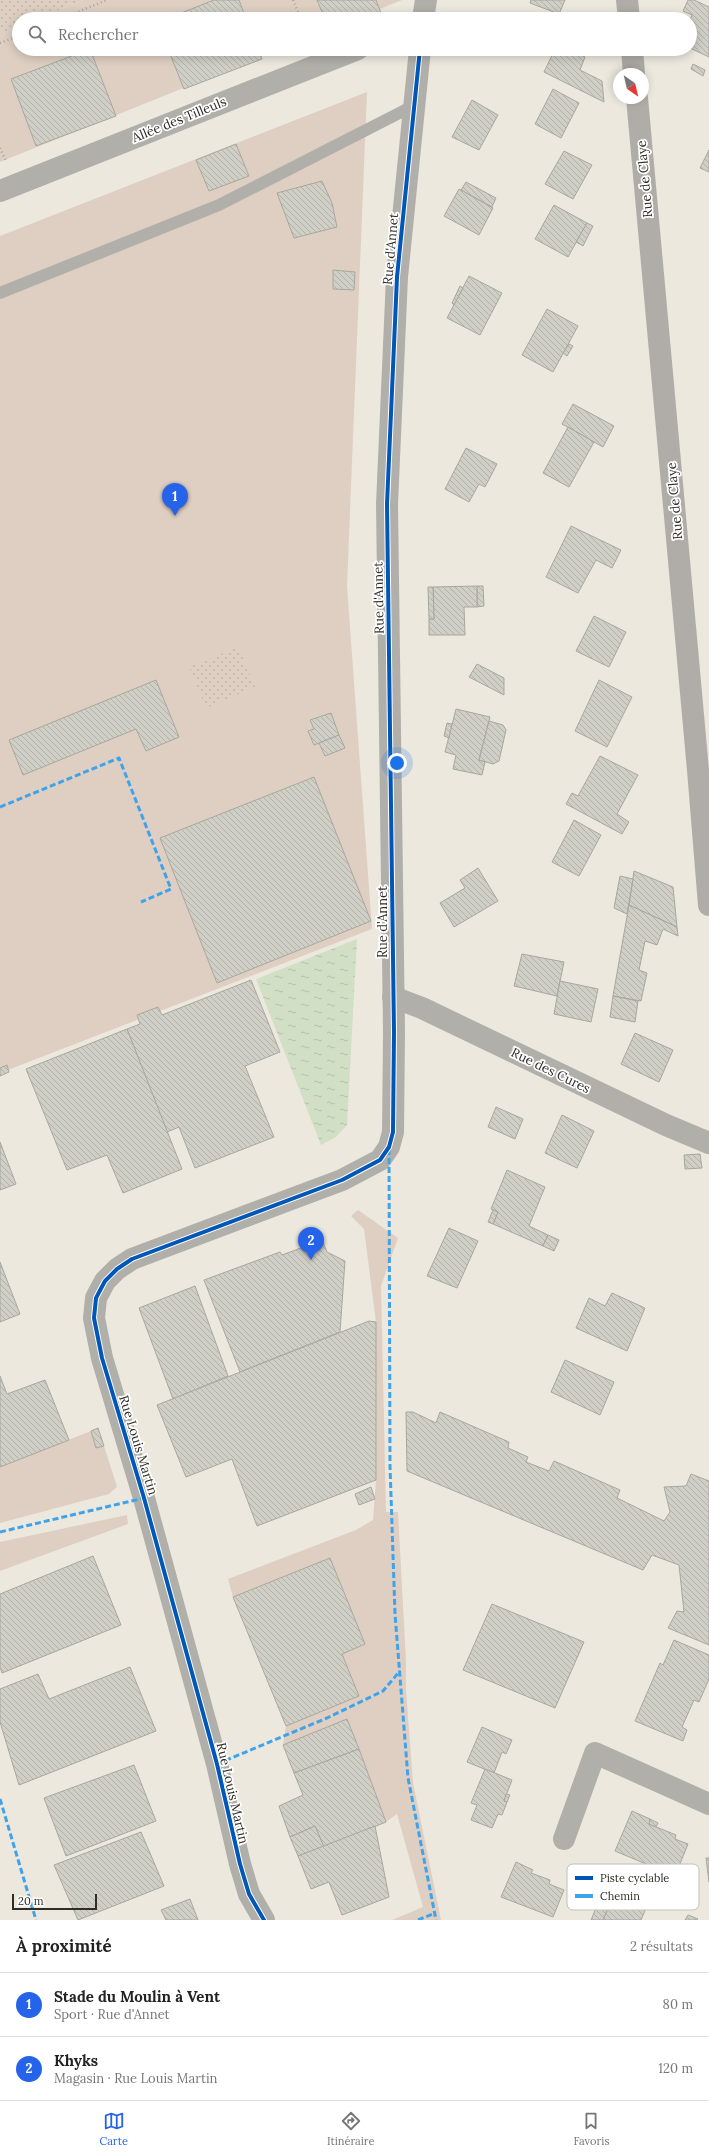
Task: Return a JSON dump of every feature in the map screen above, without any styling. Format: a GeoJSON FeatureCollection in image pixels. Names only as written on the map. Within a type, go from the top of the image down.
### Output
{"type":"FeatureCollection","features":[{"type":"Feature","properties":{"kind":"street"},"geometry":{"type":"LineString","coordinates":[[424,12],[426,0]]}},
{"type":"Feature","properties":{"kind":"street"},"geometry":{"type":"LineString","coordinates":[[628,0],[629,12]]}},
{"type":"Feature","properties":{"kind":"street","name":"Allée des Tilleuls"},"geometry":{"type":"LineString","coordinates":[[0,191],[340,56]]}},
{"type":"Feature","properties":{"kind":"street","name":"Rue d'Annet"},"geometry":{"type":"LineString","coordinates":[[389,1147],[393,1132],[394,1032],[388,504],[397,276],[419,56]]}},
{"type":"Feature","properties":{"kind":"street"},"geometry":{"type":"LineString","coordinates":[[633,56],[634,68]]}},
{"type":"Feature","properties":{"kind":"street","name":"Rue de Claye"},"geometry":{"type":"LineString","coordinates":[[637,104],[697,754],[709,905]]}},
{"type":"Feature","properties":{"kind":"street","name":"Rue des Cures"},"geometry":{"type":"LineString","coordinates":[[393,996],[422,1008],[666,1125],[709,1143]]}},
{"type":"Feature","properties":{"kind":"street","name":"Rue Louis Martin"},"geometry":{"type":"LineString","coordinates":[[264,1920],[249,1894],[240,1864],[217,1764],[144,1498],[102,1358],[94,1318],[96,1298],[105,1281],[117,1269],[132,1259],[342,1180],[380,1160],[389,1147]]}},
{"type":"Feature","properties":{"kind":"street"},"geometry":{"type":"LineString","coordinates":[[564,1839],[595,1753],[709,1804]]}},
{"type":"Feature","properties":{"kind":"lane"},"geometry":{"type":"LineString","coordinates":[[0,292],[219,205],[415,105]]}},
{"type":"Feature","properties":{"kind":"path"},"geometry":{"type":"LineString","coordinates":[[77,12],[107,0]]}},
{"type":"Feature","properties":{"kind":"path"},"geometry":{"type":"LineString","coordinates":[[292,0],[298,12]]}},
{"type":"Feature","properties":{"kind":"path"},"geometry":{"type":"LineString","coordinates":[[0,43],[12,39]]}},
{"type":"Feature","properties":{"kind":"path"},"geometry":{"type":"LineString","coordinates":[[0,148],[7,166]]}},
{"type":"Feature","properties":{"kind":"shaded area"},"geometry":{"type":"Polygon","coordinates":[[[0,0],[83,0],[54,12],[12,12],[12,29],[0,34],[0,0]]]}},
{"type":"Feature","properties":{"kind":"shaded area"},"geometry":{"type":"Polygon","coordinates":[[[83,0],[402,0],[372,12],[54,12],[83,0]]]}},
{"type":"Feature","properties":{"kind":"shaded area"},"geometry":{"type":"Polygon","coordinates":[[[12,29],[12,56],[263,56],[0,162],[0,34],[12,29]]]}},
{"type":"Feature","properties":{"kind":"shaded area"},"geometry":{"type":"Polygon","coordinates":[[[367,92],[347,586],[372,929],[0,1073],[0,236],[367,92]]]}},
{"type":"Feature","properties":{"kind":"shaded area"},"geometry":{"type":"Polygon","coordinates":[[[239,647],[255,687],[206,708],[189,667],[239,647]]]}},
{"type":"Feature","properties":{"kind":"shaded area"},"geometry":{"type":"Polygon","coordinates":[[[358,1210],[398,1238],[381,1286],[386,1512],[398,1512],[406,1661],[406,1690],[413,1783],[441,1920],[392,1920],[423,1907],[397,1814],[386,1822],[347,1719],[283,1745],[286,1726],[359,1696],[342,1654],[365,1644],[330,1558],[233,1597],[228,1579],[356,1530],[373,1520],[376,1480],[376,1322],[364,1229],[351,1216],[358,1210]]]}},
{"type":"Feature","properties":{"kind":"shaded area"},"geometry":{"type":"Polygon","coordinates":[[[91,1431],[96,1448],[104,1446],[117,1487],[109,1494],[0,1523],[0,1467],[91,1431]]]}},
{"type":"Feature","properties":{"kind":"shaded area"},"geometry":{"type":"Polygon","coordinates":[[[127,1515],[128,1524],[0,1571],[0,1542],[127,1515]]]}},
{"type":"Feature","properties":{"kind":"water"},"geometry":{"type":"Polygon","coordinates":[[[357,939],[347,1125],[336,1137],[321,1145],[256,979],[357,939]]]}},
{"type":"Feature","properties":{"kind":"building"},"geometry":{"type":"Polygon","coordinates":[[[214,0],[239,0],[243,12],[184,12],[214,0]]]}},
{"type":"Feature","properties":{"kind":"building"},"geometry":{"type":"Polygon","coordinates":[[[317,0],[376,0],[381,12],[322,12],[317,0]]]}},
{"type":"Feature","properties":{"kind":"building"},"geometry":{"type":"Polygon","coordinates":[[[531,0],[565,0],[560,12],[554,12],[530,3],[531,0]]]}},
{"type":"Feature","properties":{"kind":"building"},"geometry":{"type":"Polygon","coordinates":[[[688,0],[694,0],[709,7],[709,57],[697,51],[697,12],[683,11],[688,0]]]}},
{"type":"Feature","properties":{"kind":"building"},"geometry":{"type":"Polygon","coordinates":[[[72,56],[93,56],[116,116],[36,146],[11,79],[72,56]]]}},
{"type":"Feature","properties":{"kind":"building"},"geometry":{"type":"Polygon","coordinates":[[[171,56],[261,56],[262,59],[184,89],[171,56]]]}},
{"type":"Feature","properties":{"kind":"building"},"geometry":{"type":"Polygon","coordinates":[[[552,56],[585,57],[580,70],[602,81],[604,102],[544,72],[552,56]]]}},
{"type":"Feature","properties":{"kind":"building"},"geometry":{"type":"Polygon","coordinates":[[[693,64],[705,70],[703,76],[691,69],[693,64]]]}},
{"type":"Feature","properties":{"kind":"building"},"geometry":{"type":"Polygon","coordinates":[[[553,89],[579,103],[561,138],[535,124],[553,89]]]}},
{"type":"Feature","properties":{"kind":"building"},"geometry":{"type":"Polygon","coordinates":[[[472,100],[498,115],[479,150],[452,137],[472,100]]]}},
{"type":"Feature","properties":{"kind":"building"},"geometry":{"type":"Polygon","coordinates":[[[236,144],[249,176],[209,191],[196,160],[236,144]]]}},
{"type":"Feature","properties":{"kind":"building"},"geometry":{"type":"Polygon","coordinates":[[[709,150],[709,172],[700,168],[709,150]]]}},
{"type":"Feature","properties":{"kind":"building"},"geometry":{"type":"Polygon","coordinates":[[[564,151],[592,165],[573,199],[545,184],[564,151]]]}},
{"type":"Feature","properties":{"kind":"building"},"geometry":{"type":"Polygon","coordinates":[[[322,181],[332,203],[337,227],[294,238],[277,193],[322,181]]]}},
{"type":"Feature","properties":{"kind":"building"},"geometry":{"type":"Polygon","coordinates":[[[466,182],[496,198],[492,207],[461,190],[466,182]]]}},
{"type":"Feature","properties":{"kind":"building"},"geometry":{"type":"Polygon","coordinates":[[[459,189],[493,208],[479,235],[444,216],[459,189]]]}},
{"type":"Feature","properties":{"kind":"building"},"geometry":{"type":"Polygon","coordinates":[[[554,205],[587,223],[568,257],[535,239],[554,205]]]}},
{"type":"Feature","properties":{"kind":"building"},"geometry":{"type":"Polygon","coordinates":[[[587,223],[593,226],[583,246],[576,242],[587,223]]]}},
{"type":"Feature","properties":{"kind":"building"},"geometry":{"type":"Polygon","coordinates":[[[333,270],[355,272],[354,290],[333,289],[333,270]]]}},
{"type":"Feature","properties":{"kind":"building"},"geometry":{"type":"Polygon","coordinates":[[[469,276],[502,293],[480,335],[447,318],[469,276]]]}},
{"type":"Feature","properties":{"kind":"building"},"geometry":{"type":"Polygon","coordinates":[[[460,286],[463,288],[454,305],[452,303],[460,286]]]}},
{"type":"Feature","properties":{"kind":"building"},"geometry":{"type":"Polygon","coordinates":[[[547,309],[578,326],[553,372],[522,355],[547,309]]]}},
{"type":"Feature","properties":{"kind":"building"},"geometry":{"type":"Polygon","coordinates":[[[569,344],[573,346],[567,356],[563,353],[569,344]]]}},
{"type":"Feature","properties":{"kind":"building"},"geometry":{"type":"Polygon","coordinates":[[[573,404],[614,426],[603,447],[562,424],[573,404]]]}},
{"type":"Feature","properties":{"kind":"building"},"geometry":{"type":"Polygon","coordinates":[[[568,427],[594,442],[569,487],[543,473],[568,427]]]}},
{"type":"Feature","properties":{"kind":"building"},"geometry":{"type":"Polygon","coordinates":[[[466,448],[497,464],[485,487],[479,484],[469,502],[445,489],[466,448]]]}},
{"type":"Feature","properties":{"kind":"building"},"geometry":{"type":"Polygon","coordinates":[[[571,526],[621,550],[612,568],[596,560],[578,593],[546,577],[571,526]]]}},
{"type":"Feature","properties":{"kind":"building"},"geometry":{"type":"Polygon","coordinates":[[[477,586],[483,586],[484,606],[477,607],[477,586]]]}},
{"type":"Feature","properties":{"kind":"building"},"geometry":{"type":"Polygon","coordinates":[[[477,586],[477,607],[464,607],[465,635],[429,635],[429,619],[434,619],[433,587],[477,586]]]}},
{"type":"Feature","properties":{"kind":"building"},"geometry":{"type":"Polygon","coordinates":[[[428,587],[433,587],[434,619],[429,619],[428,587]]]}},
{"type":"Feature","properties":{"kind":"building"},"geometry":{"type":"Polygon","coordinates":[[[594,616],[626,632],[609,667],[576,651],[594,616]]]}},
{"type":"Feature","properties":{"kind":"building"},"geometry":{"type":"Polygon","coordinates":[[[477,664],[504,678],[504,695],[469,677],[477,664]]]}},
{"type":"Feature","properties":{"kind":"building"},"geometry":{"type":"Polygon","coordinates":[[[156,680],[179,737],[146,751],[136,729],[23,775],[9,740],[156,680]]]}},
{"type":"Feature","properties":{"kind":"building"},"geometry":{"type":"Polygon","coordinates":[[[599,680],[632,697],[607,747],[575,731],[599,680]]]}},
{"type":"Feature","properties":{"kind":"building"},"geometry":{"type":"Polygon","coordinates":[[[456,709],[490,717],[479,760],[485,762],[482,775],[453,769],[456,755],[445,752],[456,709]]]}},
{"type":"Feature","properties":{"kind":"building"},"geometry":{"type":"Polygon","coordinates":[[[331,713],[339,735],[314,745],[308,731],[314,729],[310,720],[331,713]]]}},
{"type":"Feature","properties":{"kind":"building"},"geometry":{"type":"Polygon","coordinates":[[[489,721],[503,725],[506,730],[499,761],[493,764],[479,760],[489,721]]]}},
{"type":"Feature","properties":{"kind":"building"},"geometry":{"type":"Polygon","coordinates":[[[447,723],[452,724],[449,738],[444,736],[447,723]]]}},
{"type":"Feature","properties":{"kind":"building"},"geometry":{"type":"Polygon","coordinates":[[[339,735],[345,748],[325,756],[319,743],[339,735]]]}},
{"type":"Feature","properties":{"kind":"building"},"geometry":{"type":"Polygon","coordinates":[[[600,756],[638,775],[617,814],[629,822],[622,834],[566,804],[572,793],[578,796],[600,756]]]}},
{"type":"Feature","properties":{"kind":"building"},"geometry":{"type":"Polygon","coordinates":[[[314,777],[371,921],[217,983],[160,838],[314,777]]]}},
{"type":"Feature","properties":{"kind":"building"},"geometry":{"type":"Polygon","coordinates":[[[574,820],[601,835],[579,876],[552,862],[574,820]]]}},
{"type":"Feature","properties":{"kind":"building"},"geometry":{"type":"Polygon","coordinates":[[[478,868],[498,901],[454,927],[440,903],[465,888],[460,880],[478,868]]]}},
{"type":"Feature","properties":{"kind":"building"},"geometry":{"type":"Polygon","coordinates":[[[634,871],[673,887],[677,927],[629,905],[634,871]]]}},
{"type":"Feature","properties":{"kind":"building"},"geometry":{"type":"Polygon","coordinates":[[[620,876],[633,879],[627,914],[614,908],[620,876]]]}},
{"type":"Feature","properties":{"kind":"building"},"geometry":{"type":"Polygon","coordinates":[[[629,905],[677,927],[678,936],[663,929],[657,945],[645,941],[639,970],[647,973],[641,1001],[613,996],[629,905]]]}},
{"type":"Feature","properties":{"kind":"building"},"geometry":{"type":"Polygon","coordinates":[[[522,954],[564,962],[557,996],[514,986],[522,954]]]}},
{"type":"Feature","properties":{"kind":"building"},"geometry":{"type":"Polygon","coordinates":[[[251,980],[280,1052],[245,1066],[274,1137],[195,1168],[179,1127],[167,1132],[127,1029],[140,1024],[137,1015],[158,1007],[162,1015],[251,980]]]}},
{"type":"Feature","properties":{"kind":"building"},"geometry":{"type":"Polygon","coordinates":[[[560,981],[598,989],[591,1022],[554,1014],[560,981]]]}},
{"type":"Feature","properties":{"kind":"building"},"geometry":{"type":"Polygon","coordinates":[[[613,996],[638,1001],[635,1022],[610,1017],[613,996]]]}},
{"type":"Feature","properties":{"kind":"building"},"geometry":{"type":"Polygon","coordinates":[[[127,1029],[182,1169],[123,1193],[107,1155],[67,1170],[26,1069],[127,1029]]]}},
{"type":"Feature","properties":{"kind":"building"},"geometry":{"type":"Polygon","coordinates":[[[635,1033],[673,1050],[659,1082],[621,1064],[635,1033]]]}},
{"type":"Feature","properties":{"kind":"building"},"geometry":{"type":"Polygon","coordinates":[[[7,1065],[9,1072],[0,1076],[0,1068],[7,1065]]]}},
{"type":"Feature","properties":{"kind":"building"},"geometry":{"type":"Polygon","coordinates":[[[496,1107],[523,1119],[515,1139],[488,1127],[496,1107]]]}},
{"type":"Feature","properties":{"kind":"building"},"geometry":{"type":"Polygon","coordinates":[[[562,1115],[594,1131],[577,1168],[545,1153],[562,1115]]]}},
{"type":"Feature","properties":{"kind":"building"},"geometry":{"type":"Polygon","coordinates":[[[0,1142],[16,1184],[0,1190],[0,1142]]]}},
{"type":"Feature","properties":{"kind":"building"},"geometry":{"type":"Polygon","coordinates":[[[700,1154],[702,1168],[685,1169],[684,1155],[700,1154]]]}},
{"type":"Feature","properties":{"kind":"building"},"geometry":{"type":"Polygon","coordinates":[[[507,1170],[545,1187],[529,1226],[548,1235],[543,1246],[493,1224],[498,1212],[491,1209],[507,1170]]]}},
{"type":"Feature","properties":{"kind":"building"},"geometry":{"type":"Polygon","coordinates":[[[493,1210],[498,1212],[493,1224],[488,1222],[493,1210]]]}},
{"type":"Feature","properties":{"kind":"building"},"geometry":{"type":"Polygon","coordinates":[[[449,1228],[478,1241],[457,1288],[427,1276],[449,1228]]]}},
{"type":"Feature","properties":{"kind":"building"},"geometry":{"type":"Polygon","coordinates":[[[548,1235],[559,1240],[554,1251],[543,1246],[548,1235]]]}},
{"type":"Feature","properties":{"kind":"building"},"geometry":{"type":"Polygon","coordinates":[[[322,1240],[327,1252],[345,1261],[340,1332],[240,1372],[204,1280],[280,1252],[282,1255],[322,1240]]]}},
{"type":"Feature","properties":{"kind":"building"},"geometry":{"type":"Polygon","coordinates":[[[0,1262],[20,1314],[0,1322],[0,1262]]]}},
{"type":"Feature","properties":{"kind":"building"},"geometry":{"type":"Polygon","coordinates":[[[195,1286],[228,1376],[173,1399],[139,1308],[195,1286]]]}},
{"type":"Feature","properties":{"kind":"building"},"geometry":{"type":"Polygon","coordinates":[[[612,1293],[645,1308],[627,1351],[576,1328],[589,1298],[605,1306],[612,1293]]]}},
{"type":"Feature","properties":{"kind":"building"},"geometry":{"type":"Polygon","coordinates":[[[369,1321],[376,1322],[376,1480],[257,1526],[232,1459],[186,1477],[157,1405],[369,1321]]]}},
{"type":"Feature","properties":{"kind":"building"},"geometry":{"type":"Polygon","coordinates":[[[565,1360],[614,1382],[600,1415],[551,1392],[565,1360]]]}},
{"type":"Feature","properties":{"kind":"building"},"geometry":{"type":"Polygon","coordinates":[[[0,1376],[7,1394],[45,1380],[69,1440],[0,1467],[0,1376]]]}},
{"type":"Feature","properties":{"kind":"building"},"geometry":{"type":"Polygon","coordinates":[[[406,1412],[413,1412],[436,1423],[440,1412],[509,1442],[508,1448],[528,1457],[526,1462],[549,1471],[554,1461],[620,1490],[617,1498],[664,1521],[670,1512],[664,1487],[686,1486],[691,1474],[709,1481],[709,1645],[668,1628],[677,1611],[684,1612],[679,1565],[652,1555],[643,1570],[407,1471],[406,1412]]]}},
{"type":"Feature","properties":{"kind":"building"},"geometry":{"type":"Polygon","coordinates":[[[98,1428],[104,1446],[96,1448],[91,1431],[98,1428]]]}},
{"type":"Feature","properties":{"kind":"building"},"geometry":{"type":"Polygon","coordinates":[[[371,1487],[375,1499],[359,1505],[355,1494],[371,1487]]]}},
{"type":"Feature","properties":{"kind":"building"},"geometry":{"type":"Polygon","coordinates":[[[93,1556],[121,1625],[2,1673],[0,1667],[0,1594],[93,1556]]]}},
{"type":"Feature","properties":{"kind":"building"},"geometry":{"type":"Polygon","coordinates":[[[330,1558],[365,1644],[342,1654],[359,1696],[286,1726],[233,1597],[330,1558]]]}},
{"type":"Feature","properties":{"kind":"building"},"geometry":{"type":"Polygon","coordinates":[[[492,1604],[584,1642],[555,1708],[463,1670],[492,1604]]]}},
{"type":"Feature","properties":{"kind":"building"},"geometry":{"type":"Polygon","coordinates":[[[674,1640],[709,1655],[709,1679],[699,1702],[694,1700],[682,1727],[687,1730],[683,1741],[635,1721],[660,1663],[663,1665],[674,1640]]]}},
{"type":"Feature","properties":{"kind":"building"},"geometry":{"type":"Polygon","coordinates":[[[130,1667],[156,1731],[19,1785],[0,1722],[0,1689],[38,1674],[49,1699],[130,1667]]]}},
{"type":"Feature","properties":{"kind":"building"},"geometry":{"type":"Polygon","coordinates":[[[347,1719],[359,1749],[294,1773],[283,1745],[347,1719]]]}},
{"type":"Feature","properties":{"kind":"building"},"geometry":{"type":"Polygon","coordinates":[[[482,1727],[512,1740],[506,1754],[502,1752],[494,1773],[467,1762],[482,1727]]]}},
{"type":"Feature","properties":{"kind":"building"},"geometry":{"type":"Polygon","coordinates":[[[359,1749],[386,1822],[324,1847],[315,1826],[290,1837],[279,1806],[303,1795],[294,1773],[359,1749]]]}},
{"type":"Feature","properties":{"kind":"building"},"geometry":{"type":"Polygon","coordinates":[[[134,1765],[156,1821],[66,1856],[44,1798],[134,1765]]]}},
{"type":"Feature","properties":{"kind":"building"},"geometry":{"type":"Polygon","coordinates":[[[485,1769],[512,1780],[504,1801],[507,1802],[502,1815],[498,1814],[492,1828],[471,1820],[477,1805],[471,1803],[485,1769]]]}},
{"type":"Feature","properties":{"kind":"building"},"geometry":{"type":"Polygon","coordinates":[[[506,1794],[510,1795],[507,1802],[504,1801],[506,1794]]]}},
{"type":"Feature","properties":{"kind":"building"},"geometry":{"type":"Polygon","coordinates":[[[632,1811],[650,1819],[649,1824],[676,1835],[675,1839],[688,1844],[680,1864],[646,1864],[615,1851],[632,1811]]]}},
{"type":"Feature","properties":{"kind":"building"},"geometry":{"type":"Polygon","coordinates":[[[650,1819],[658,1823],[656,1827],[649,1824],[650,1819]]]}},
{"type":"Feature","properties":{"kind":"building"},"geometry":{"type":"Polygon","coordinates":[[[315,1826],[324,1847],[298,1856],[290,1837],[315,1826]]]}},
{"type":"Feature","properties":{"kind":"building"},"geometry":{"type":"Polygon","coordinates":[[[375,1826],[389,1897],[342,1915],[329,1882],[311,1889],[298,1856],[375,1826]]]}},
{"type":"Feature","properties":{"kind":"building"},"geometry":{"type":"Polygon","coordinates":[[[141,1832],[164,1886],[78,1920],[54,1865],[141,1832]]]}},
{"type":"Feature","properties":{"kind":"building"},"geometry":{"type":"Polygon","coordinates":[[[706,1858],[709,1858],[709,1882],[706,1858]]]}},
{"type":"Feature","properties":{"kind":"building"},"geometry":{"type":"Polygon","coordinates":[[[516,1862],[533,1870],[531,1873],[550,1880],[549,1884],[564,1890],[553,1917],[501,1897],[516,1862]]]}},
{"type":"Feature","properties":{"kind":"building"},"geometry":{"type":"Polygon","coordinates":[[[190,1899],[198,1920],[166,1920],[161,1910],[190,1899]]]}},
{"type":"Feature","properties":{"kind":"building"},"geometry":{"type":"Polygon","coordinates":[[[595,1910],[607,1910],[603,1920],[591,1920],[595,1910]]]}},
{"type":"Feature","properties":{"kind":"building"},"geometry":{"type":"Polygon","coordinates":[[[607,1910],[645,1910],[641,1920],[603,1920],[607,1910]]]}},
{"type":"Feature","properties":{"kind":"building"},"geometry":{"type":"Polygon","coordinates":[[[688,1915],[698,1919],[685,1920],[688,1915]]]}},
{"type":"Feature","properties":{"kind":"marked path"},"geometry":{"type":"LineString","coordinates":[[0,807],[119,758],[171,889],[141,902]]}},
{"type":"Feature","properties":{"kind":"marked path"},"geometry":{"type":"LineString","coordinates":[[389,1149],[390,1466],[395,1614],[408,1778],[436,1920]]}},
{"type":"Feature","properties":{"kind":"marked path"},"geometry":{"type":"LineString","coordinates":[[0,1532],[144,1498]]}},
{"type":"Feature","properties":{"kind":"marked path"},"geometry":{"type":"LineString","coordinates":[[217,1764],[327,1718],[383,1691],[400,1671]]}},
{"type":"Feature","properties":{"kind":"marked path"},"geometry":{"type":"LineString","coordinates":[[0,1799],[36,1920]]}},
{"type":"Feature","properties":{"kind":"marked path"},"geometry":{"type":"LineString","coordinates":[[418,1920],[435,1913]]}},
{"type":"Feature","properties":{"kind":"cycle path"},"geometry":{"type":"LineString","coordinates":[[264,1920],[249,1894],[240,1864],[217,1764],[144,1498],[102,1358],[94,1318],[96,1298],[105,1281],[117,1269],[132,1259],[342,1180],[380,1160],[389,1147],[393,1132],[394,1032],[387,504],[397,277],[419,56]]}},
{"type":"Feature","properties":{"kind":"place","name":"Stade du Moulin à Vent"},"geometry":{"type":"Point","coordinates":[175,516]}},
{"type":"Feature","properties":{"kind":"place","name":"Khyks"},"geometry":{"type":"Point","coordinates":[311,1260]}}]}
